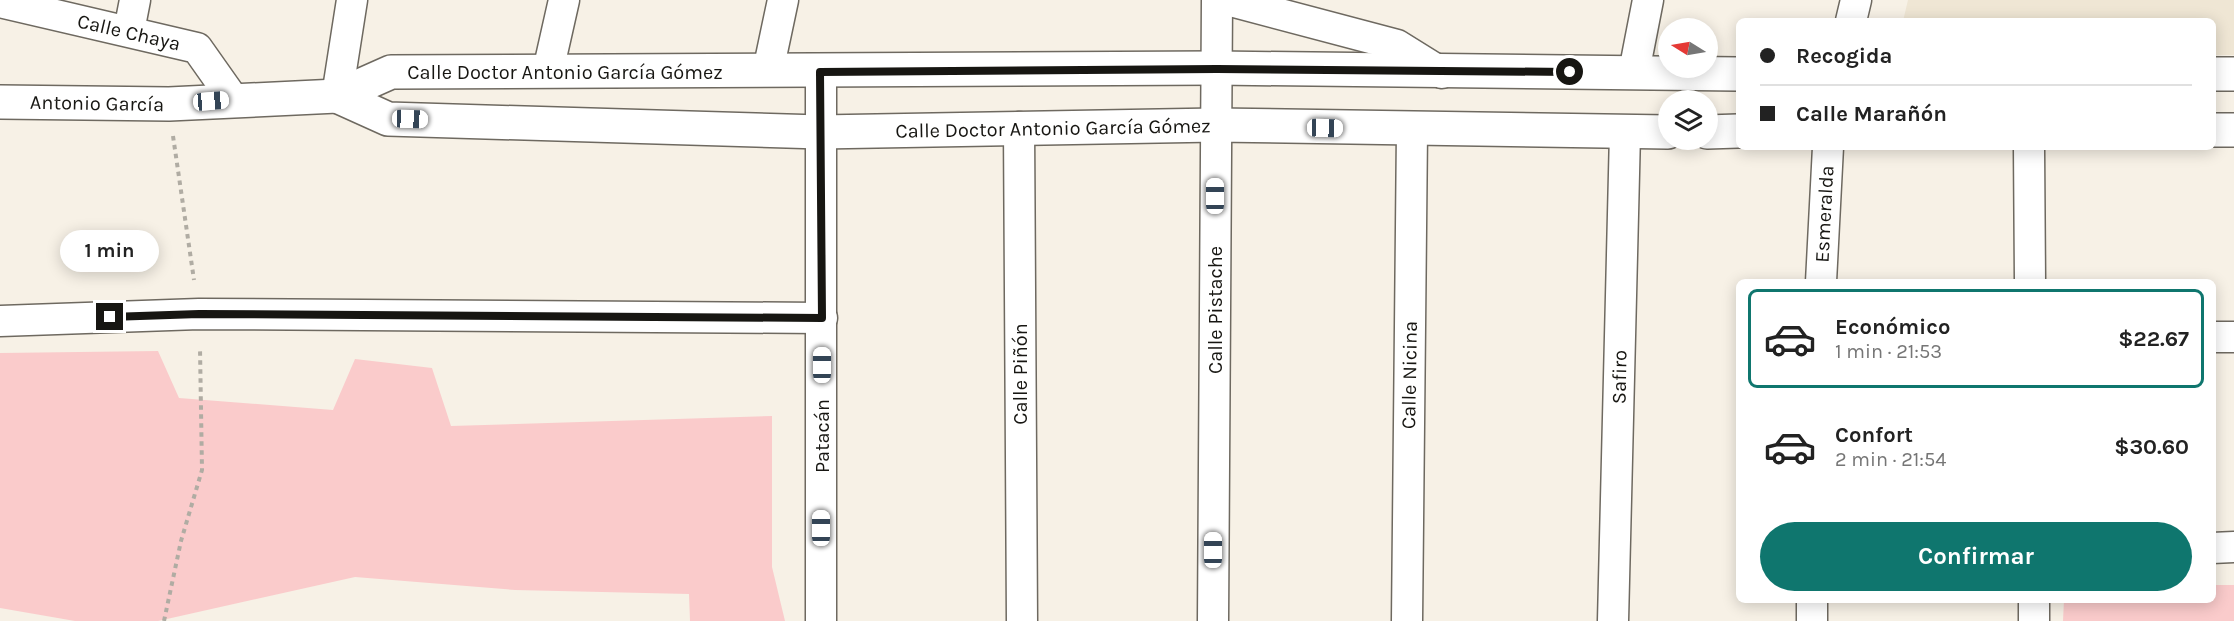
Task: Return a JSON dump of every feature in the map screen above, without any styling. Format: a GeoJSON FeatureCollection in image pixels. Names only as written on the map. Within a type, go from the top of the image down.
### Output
{"type":"FeatureCollection","features":[{"type":"Feature","properties":{"kind":"street"},"geometry":{"type":"LineString","coordinates":[[129,31],[135,0]]}},
{"type":"Feature","properties":{"kind":"street"},"geometry":{"type":"LineString","coordinates":[[337,96],[352,0]]}},
{"type":"Feature","properties":{"kind":"street"},"geometry":{"type":"LineString","coordinates":[[548,71],[564,0]]}},
{"type":"Feature","properties":{"kind":"street"},"geometry":{"type":"LineString","coordinates":[[768,71],[783,0]]}},
{"type":"Feature","properties":{"kind":"street","name":"Calle Pistache"},"geometry":{"type":"LineString","coordinates":[[1213,621],[1217,0]]}},
{"type":"Feature","properties":{"kind":"street"},"geometry":{"type":"LineString","coordinates":[[1227,0],[1397,45],[1442,73]]}},
{"type":"Feature","properties":{"kind":"street"},"geometry":{"type":"LineString","coordinates":[[1634,72],[1648,0]]}},
{"type":"Feature","properties":{"kind":"street"},"geometry":{"type":"LineString","coordinates":[[1852,18],[1856,0]]}},
{"type":"Feature","properties":{"kind":"street","name":"Calle Chaya"},"geometry":{"type":"LineString","coordinates":[[0,2],[197,48],[232,99]]}},
{"type":"Feature","properties":{"kind":"street","name":"Calle Doctor Antonio García Gómez"},"geometry":{"type":"LineString","coordinates":[[337,96],[391,72],[1217,69],[1442,73],[1736,74]]}},
{"type":"Feature","properties":{"kind":"street","name":"Patacán"},"geometry":{"type":"LineString","coordinates":[[820,72],[821,621]]}},
{"type":"Feature","properties":{"kind":"street"},"geometry":{"type":"LineString","coordinates":[[2216,74],[2234,74]]}},
{"type":"Feature","properties":{"kind":"street","name":"Calle Doctor Antonio García Gómez"},"geometry":{"type":"LineString","coordinates":[[337,96],[387,119],[820,132],[1216,125],[1658,132]]}},
{"type":"Feature","properties":{"kind":"street","name":"Antonio García"},"geometry":{"type":"LineString","coordinates":[[0,102],[168,104],[232,99],[337,96]]}},
{"type":"Feature","properties":{"kind":"street","name":"Calle Piñón"},"geometry":{"type":"LineString","coordinates":[[1019,127],[1022,621]]}},
{"type":"Feature","properties":{"kind":"street","name":"Calle Nicina"},"geometry":{"type":"LineString","coordinates":[[1407,621],[1412,130]]}},
{"type":"Feature","properties":{"kind":"street"},"geometry":{"type":"LineString","coordinates":[[2216,130],[2234,130]]}},
{"type":"Feature","properties":{"kind":"street"},"geometry":{"type":"LineString","coordinates":[[1718,132],[1736,131]]}},
{"type":"Feature","properties":{"kind":"street","name":"Safiro"},"geometry":{"type":"LineString","coordinates":[[1613,621],[1624,133]]}},
{"type":"Feature","properties":{"kind":"street","name":"Esmeralda"},"geometry":{"type":"LineString","coordinates":[[1821,279],[1828,150]]}},
{"type":"Feature","properties":{"kind":"street"},"geometry":{"type":"LineString","coordinates":[[2029,150],[2030,279]]}},
{"type":"Feature","properties":{"kind":"street"},"geometry":{"type":"LineString","coordinates":[[0,321],[199,314],[822,318]]}},
{"type":"Feature","properties":{"kind":"street"},"geometry":{"type":"LineString","coordinates":[[2216,337],[2234,337]]}},
{"type":"Feature","properties":{"kind":"street"},"geometry":{"type":"LineString","coordinates":[[2216,548],[2234,548]]}},
{"type":"Feature","properties":{"kind":"street"},"geometry":{"type":"LineString","coordinates":[[1812,603],[1812,621]]}},
{"type":"Feature","properties":{"kind":"street"},"geometry":{"type":"LineString","coordinates":[[2034,603],[2034,621]]}},
{"type":"Feature","properties":{"kind":"shaded area"},"geometry":{"type":"Polygon","coordinates":[[[1908,0],[2234,0],[2234,55],[2216,55],[2216,18],[1904,18],[1908,0]]]}},
{"type":"Feature","properties":{"kind":"shaded area"},"geometry":{"type":"Polygon","coordinates":[[[158,351],[179,398],[333,410],[355,359],[432,368],[451,426],[772,416],[772,567],[785,621],[690,621],[689,594],[515,590],[355,577],[158,621],[75,621],[0,608],[0,353],[158,351]]]}},
{"type":"Feature","properties":{"kind":"shaded area"},"geometry":{"type":"Polygon","coordinates":[[[2216,585],[2234,585],[2234,621],[2063,621],[2064,603],[2216,603],[2216,585]]]}},
{"type":"Feature","properties":{"kind":"route"},"geometry":{"type":"LineString","coordinates":[[110,317],[199,314],[822,318],[820,72],[1217,69],[1442,73],[1570,72]]}}]}
